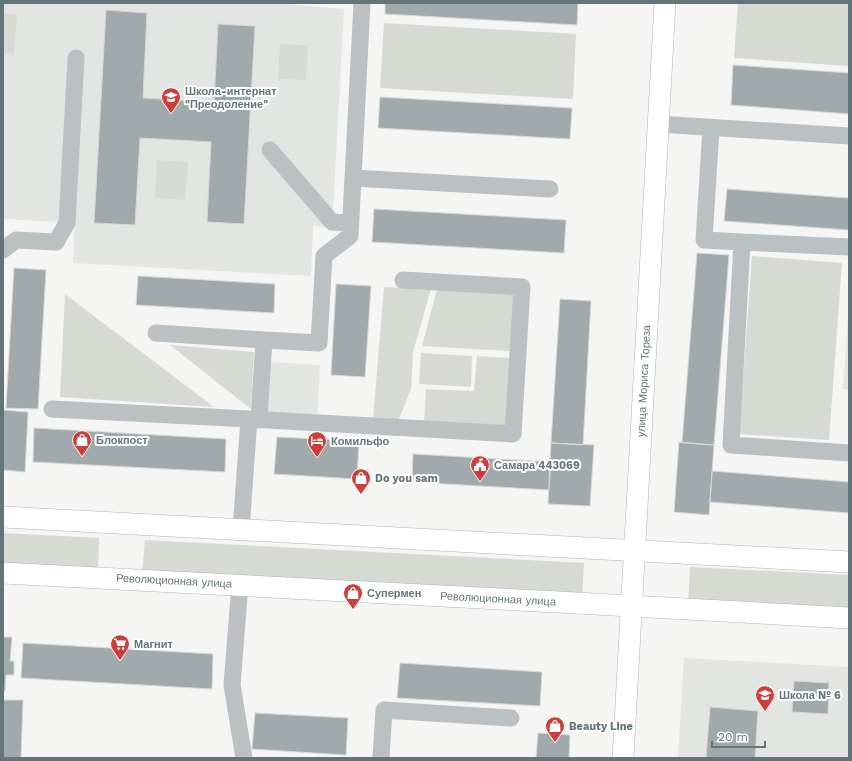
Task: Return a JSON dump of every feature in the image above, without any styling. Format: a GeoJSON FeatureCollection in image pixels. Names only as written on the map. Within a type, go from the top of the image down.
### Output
{"type":"FeatureCollection","features":[{"type":"Feature","properties":{"kind":"main road","name":"улица Мориса Тореза"},"geometry":{"type":"LineString","coordinates":[[623,758],[665,3]]}},
{"type":"Feature","properties":{"kind":"main road"},"geometry":{"type":"LineString","coordinates":[[3,517],[849,562]]}},
{"type":"Feature","properties":{"kind":"main road","name":"Революционная улица"},"geometry":{"type":"LineString","coordinates":[[3,572],[849,618]]}},
{"type":"Feature","properties":{"kind":"lane"},"geometry":{"type":"LineString","coordinates":[[156,333],[319,343],[324,256],[350,236],[362,3]]}},
{"type":"Feature","properties":{"kind":"lane"},"geometry":{"type":"LineString","coordinates":[[3,250],[16,240],[56,242],[67,223],[76,58]]}},
{"type":"Feature","properties":{"kind":"lane"},"geometry":{"type":"LineString","coordinates":[[658,124],[849,136]]}},
{"type":"Feature","properties":{"kind":"lane"},"geometry":{"type":"LineString","coordinates":[[711,128],[704,240],[849,247]]}},
{"type":"Feature","properties":{"kind":"lane"},"geometry":{"type":"LineString","coordinates":[[270,150],[332,222],[350,223]]}},
{"type":"Feature","properties":{"kind":"lane"},"geometry":{"type":"LineString","coordinates":[[353,178],[550,189]]}},
{"type":"Feature","properties":{"kind":"lane"},"geometry":{"type":"LineString","coordinates":[[742,242],[731,445],[849,453]]}},
{"type":"Feature","properties":{"kind":"lane"},"geometry":{"type":"LineString","coordinates":[[52,408],[513,434],[522,287],[403,280]]}},
{"type":"Feature","properties":{"kind":"lane"},"geometry":{"type":"LineString","coordinates":[[241,530],[264,340]]}},
{"type":"Feature","properties":{"kind":"lane"},"geometry":{"type":"LineString","coordinates":[[240,584],[232,685],[244,758]]}},
{"type":"Feature","properties":{"kind":"lane"},"geometry":{"type":"LineString","coordinates":[[381,758],[384,710],[511,718]]}},
{"type":"Feature","properties":{"kind":"shaded area","name":"Школа-интернат \"Преодоление\""},"geometry":{"type":"Polygon","coordinates":[[[3,3],[276,3],[344,9],[332,227],[313,226],[311,276],[73,263],[75,223],[3,219],[3,3]]]}},
{"type":"Feature","properties":{"kind":"shaded area"},"geometry":{"type":"Polygon","coordinates":[[[738,3],[849,3],[849,66],[734,58],[738,3]]]}},
{"type":"Feature","properties":{"kind":"shaded area"},"geometry":{"type":"Polygon","coordinates":[[[3,13],[17,15],[14,54],[3,53],[3,13]]]}},
{"type":"Feature","properties":{"kind":"shaded area"},"geometry":{"type":"Polygon","coordinates":[[[384,23],[576,34],[573,99],[380,88],[384,23]]]}},
{"type":"Feature","properties":{"kind":"shaded area"},"geometry":{"type":"Polygon","coordinates":[[[280,44],[308,45],[306,80],[278,79],[280,44]]]}},
{"type":"Feature","properties":{"kind":"shaded area"},"geometry":{"type":"Polygon","coordinates":[[[157,160],[188,162],[185,200],[155,198],[157,160]]]}},
{"type":"Feature","properties":{"kind":"shaded area"},"geometry":{"type":"Polygon","coordinates":[[[752,256],[842,263],[829,440],[739,434],[752,256]]]}},
{"type":"Feature","properties":{"kind":"shaded area"},"geometry":{"type":"Polygon","coordinates":[[[384,287],[431,289],[413,352],[411,389],[398,421],[373,419],[384,287]]]}},
{"type":"Feature","properties":{"kind":"shaded area"},"geometry":{"type":"Polygon","coordinates":[[[437,289],[515,294],[512,351],[422,346],[437,289]]]}},
{"type":"Feature","properties":{"kind":"shaded area"},"geometry":{"type":"Polygon","coordinates":[[[65,294],[214,407],[60,397],[65,294]]]}},
{"type":"Feature","properties":{"kind":"shaded area"},"geometry":{"type":"Polygon","coordinates":[[[849,303],[849,389],[843,389],[849,303]]]}},
{"type":"Feature","properties":{"kind":"shaded area"},"geometry":{"type":"Polygon","coordinates":[[[170,345],[254,352],[251,409],[170,345]]]}},
{"type":"Feature","properties":{"kind":"shaded area"},"geometry":{"type":"Polygon","coordinates":[[[421,353],[472,356],[471,387],[419,384],[421,353]]]}},
{"type":"Feature","properties":{"kind":"shaded area"},"geometry":{"type":"Polygon","coordinates":[[[477,356],[511,358],[507,429],[424,424],[426,389],[474,391],[477,356]]]}},
{"type":"Feature","properties":{"kind":"shaded area"},"geometry":{"type":"Polygon","coordinates":[[[271,362],[320,365],[317,415],[268,413],[271,362]]]}},
{"type":"Feature","properties":{"kind":"shaded area"},"geometry":{"type":"Polygon","coordinates":[[[3,533],[99,538],[98,572],[3,567],[3,533]]]}},
{"type":"Feature","properties":{"kind":"shaded area"},"geometry":{"type":"Polygon","coordinates":[[[145,540],[584,563],[582,601],[142,573],[145,540]]]}},
{"type":"Feature","properties":{"kind":"shaded area"},"geometry":{"type":"Polygon","coordinates":[[[690,567],[849,575],[849,613],[688,605],[690,567]]]}},
{"type":"Feature","properties":{"kind":"shaded area","name":"Школа № 6"},"geometry":{"type":"Polygon","coordinates":[[[684,658],[849,667],[849,758],[678,758],[684,658]]]}},
{"type":"Feature","properties":{"kind":"building"},"geometry":{"type":"Polygon","coordinates":[[[385,3],[578,3],[577,25],[385,14],[385,3]]]}},
{"type":"Feature","properties":{"kind":"building"},"geometry":{"type":"Polygon","coordinates":[[[106,10],[147,13],[143,98],[214,102],[218,24],[255,26],[244,224],[207,222],[211,142],[140,138],[135,225],[94,223],[106,10]]]}},
{"type":"Feature","properties":{"kind":"building"},"geometry":{"type":"Polygon","coordinates":[[[733,65],[849,73],[849,114],[731,105],[733,65]]]}},
{"type":"Feature","properties":{"kind":"building"},"geometry":{"type":"Polygon","coordinates":[[[380,97],[572,108],[570,139],[378,128],[380,97]]]}},
{"type":"Feature","properties":{"kind":"building"},"geometry":{"type":"Polygon","coordinates":[[[727,189],[849,198],[849,230],[724,221],[727,189]]]}},
{"type":"Feature","properties":{"kind":"building"},"geometry":{"type":"Polygon","coordinates":[[[374,209],[566,220],[564,253],[372,242],[374,209]]]}},
{"type":"Feature","properties":{"kind":"building"},"geometry":{"type":"Polygon","coordinates":[[[697,253],[729,255],[714,445],[682,443],[697,253]]]}},
{"type":"Feature","properties":{"kind":"building"},"geometry":{"type":"Polygon","coordinates":[[[14,268],[46,270],[38,409],[6,408],[14,268]]]}},
{"type":"Feature","properties":{"kind":"building"},"geometry":{"type":"Polygon","coordinates":[[[138,276],[275,284],[274,313],[136,305],[138,276]]]}},
{"type":"Feature","properties":{"kind":"building"},"geometry":{"type":"Polygon","coordinates":[[[336,284],[371,286],[365,377],[331,375],[336,284]]]}},
{"type":"Feature","properties":{"kind":"building"},"geometry":{"type":"Polygon","coordinates":[[[560,299],[591,301],[583,445],[551,443],[560,299]]]}},
{"type":"Feature","properties":{"kind":"building"},"geometry":{"type":"Polygon","coordinates":[[[3,410],[28,412],[25,472],[3,470],[3,410]]]}},
{"type":"Feature","properties":{"kind":"building"},"geometry":{"type":"Polygon","coordinates":[[[34,428],[226,439],[225,472],[33,462],[34,428]]]}},
{"type":"Feature","properties":{"kind":"building","name":"Комильфо"},"geometry":{"type":"Polygon","coordinates":[[[277,437],[359,441],[357,479],[274,474],[277,437]]]}},
{"type":"Feature","properties":{"kind":"building"},"geometry":{"type":"Polygon","coordinates":[[[679,442],[714,445],[709,515],[674,512],[679,442]]]}},
{"type":"Feature","properties":{"kind":"building"},"geometry":{"type":"Polygon","coordinates":[[[551,443],[594,445],[590,506],[548,504],[551,443]]]}},
{"type":"Feature","properties":{"kind":"building"},"geometry":{"type":"Polygon","coordinates":[[[413,454],[551,462],[549,490],[412,482],[413,454]]]}},
{"type":"Feature","properties":{"kind":"building"},"geometry":{"type":"Polygon","coordinates":[[[712,471],[849,482],[849,513],[710,502],[712,471]]]}},
{"type":"Feature","properties":{"kind":"building"},"geometry":{"type":"Polygon","coordinates":[[[3,637],[12,637],[10,661],[14,661],[14,675],[6,675],[5,691],[3,691],[3,637]]]}},
{"type":"Feature","properties":{"kind":"building"},"geometry":{"type":"Polygon","coordinates":[[[23,643],[213,654],[212,689],[21,678],[23,643]]]}},
{"type":"Feature","properties":{"kind":"building"},"geometry":{"type":"Polygon","coordinates":[[[400,663],[542,672],[540,706],[397,698],[400,663]]]}},
{"type":"Feature","properties":{"kind":"building"},"geometry":{"type":"Polygon","coordinates":[[[794,681],[829,683],[828,714],[792,712],[794,681]]]}},
{"type":"Feature","properties":{"kind":"building"},"geometry":{"type":"Polygon","coordinates":[[[3,700],[23,700],[21,758],[3,758],[3,700]]]}},
{"type":"Feature","properties":{"kind":"building"},"geometry":{"type":"Polygon","coordinates":[[[710,707],[758,711],[755,758],[706,758],[710,707]]]}},
{"type":"Feature","properties":{"kind":"building"},"geometry":{"type":"Polygon","coordinates":[[[255,713],[348,718],[346,755],[252,749],[255,713]]]}},
{"type":"Feature","properties":{"kind":"building"},"geometry":{"type":"Polygon","coordinates":[[[538,733],[570,735],[569,758],[536,758],[538,733]]]}},
{"type":"Feature","properties":{"kind":"place","name":"Школа-интернат \"Преодоление\""},"geometry":{"type":"Point","coordinates":[171,114]}},
{"type":"Feature","properties":{"kind":"place","name":"Блокпост"},"geometry":{"type":"Point","coordinates":[82,457]}},
{"type":"Feature","properties":{"kind":"place","name":"Комильфо"},"geometry":{"type":"Point","coordinates":[317,458]}},
{"type":"Feature","properties":{"kind":"place","name":"Самара 443069"},"geometry":{"type":"Point","coordinates":[480,482]}},
{"type":"Feature","properties":{"kind":"place","name":"Do you sam"},"geometry":{"type":"Point","coordinates":[361,495]}},
{"type":"Feature","properties":{"kind":"place","name":"Супермен"},"geometry":{"type":"Point","coordinates":[353,610]}},
{"type":"Feature","properties":{"kind":"place","name":"Магнит"},"geometry":{"type":"Point","coordinates":[120,661]}},
{"type":"Feature","properties":{"kind":"place","name":"Школа № 6"},"geometry":{"type":"Point","coordinates":[765,712]}},
{"type":"Feature","properties":{"kind":"place","name":"Beauty Line"},"geometry":{"type":"Point","coordinates":[555,743]}}]}
